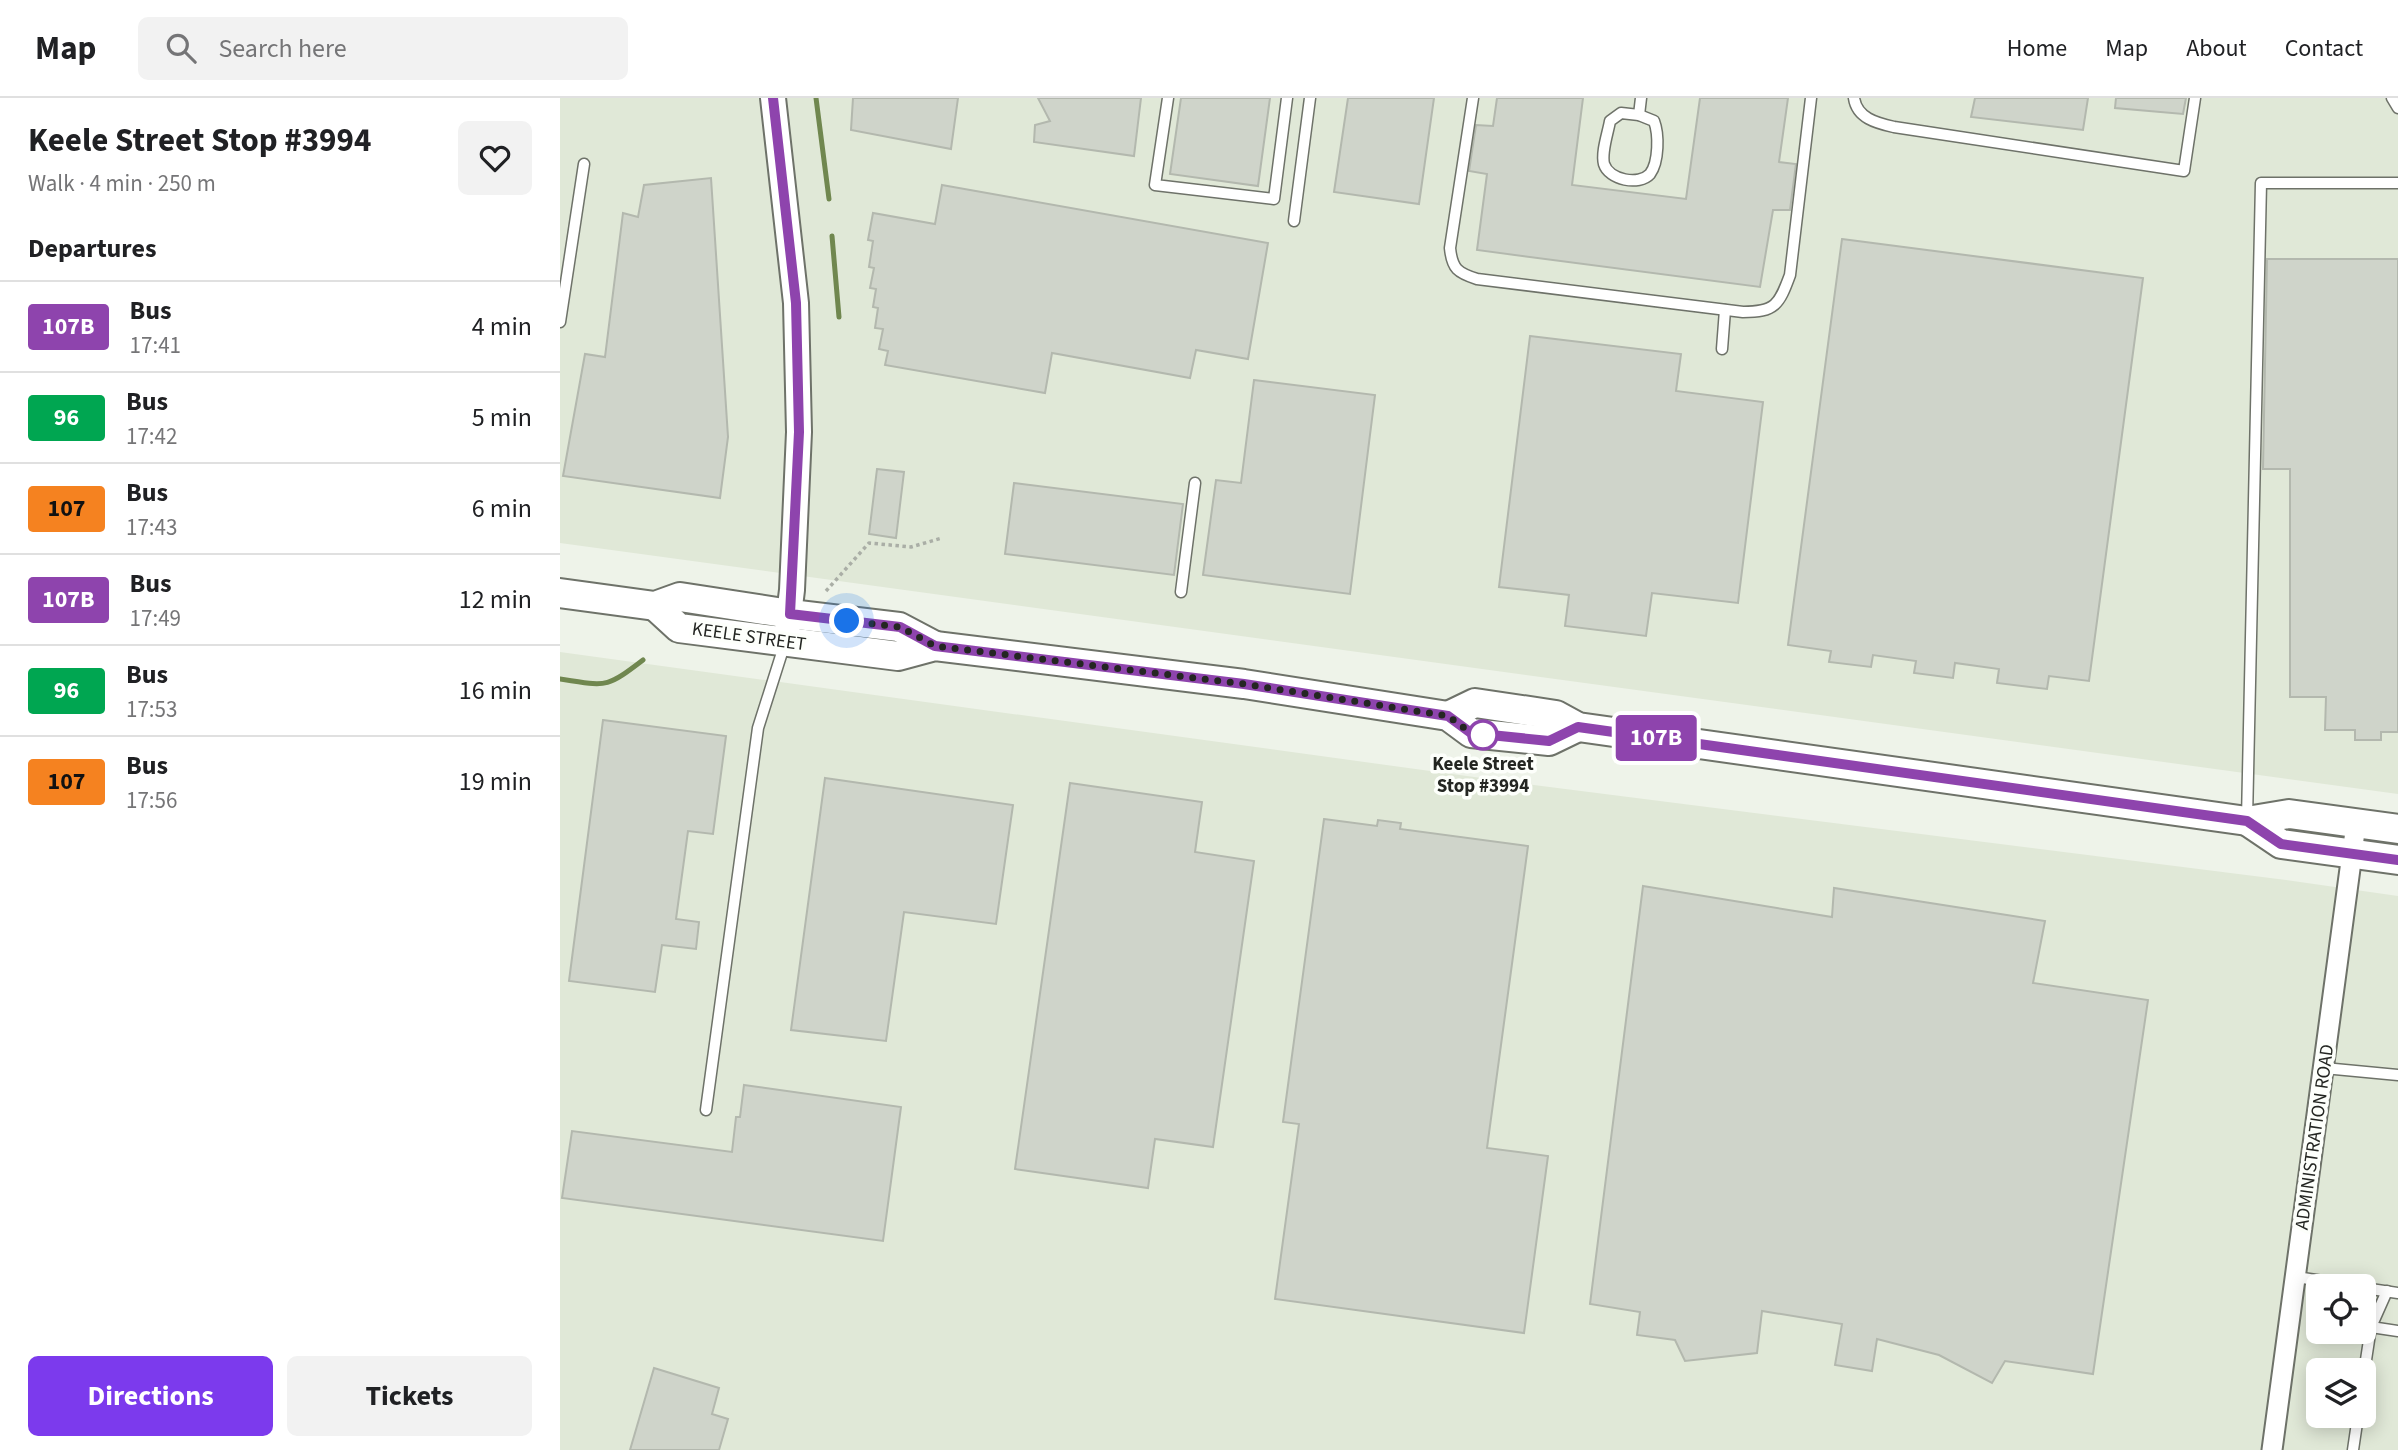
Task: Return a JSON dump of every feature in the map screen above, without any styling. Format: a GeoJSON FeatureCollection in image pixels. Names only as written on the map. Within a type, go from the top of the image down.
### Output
{"type":"FeatureCollection","features":[{"type":"Feature","properties":{"kind":"main road","name":"KEELE STREET"},"geometry":{"type":"LineString","coordinates":[[560,593],[654,606],[680,597],[900,627],[935,646],[1244,684],[1448,716],[1475,703],[1556,715],[1578,727],[2247,821],[2289,814],[2398,830]]}},
{"type":"Feature","properties":{"kind":"main road","name":"KEELE STREET"},"geometry":{"type":"LineString","coordinates":[[654,606],[679,628],[898,656],[935,646]]}},
{"type":"Feature","properties":{"kind":"main road","name":"KEELE STREET"},"geometry":{"type":"LineString","coordinates":[[2247,821],[2281,844],[2398,860]]}},
{"type":"Feature","properties":{"kind":"street"},"geometry":{"type":"LineString","coordinates":[[773,98],[796,303],[799,432],[790,614],[785,642]]}},
{"type":"Feature","properties":{"kind":"street","name":"ADMINISTRATION ROAD"},"geometry":{"type":"LineString","coordinates":[[2272,1450],[2356,824]]}},
{"type":"Feature","properties":{"kind":"lane"},"geometry":{"type":"LineString","coordinates":[[1168,98],[1156,185],[1274,199],[1287,98]]}},
{"type":"Feature","properties":{"kind":"lane"},"geometry":{"type":"LineString","coordinates":[[1294,221],[1310,98]]}},
{"type":"Feature","properties":{"kind":"lane"},"geometry":{"type":"LineString","coordinates":[[1473,98],[1450,248],[1451,261],[1457,270],[1477,279],[1760,312],[1772,309],[1782,297],[1790,275],[1811,98]]}},
{"type":"Feature","properties":{"kind":"lane"},"geometry":{"type":"LineString","coordinates":[[1639,115],[1641,98]]}},
{"type":"Feature","properties":{"kind":"lane"},"geometry":{"type":"LineString","coordinates":[[1854,98],[1856,107],[1864,115],[1874,122],[1894,127],[2184,171],[2195,98]]}},
{"type":"Feature","properties":{"kind":"lane"},"geometry":{"type":"LineString","coordinates":[[2392,98],[2398,108]]}},
{"type":"Feature","properties":{"kind":"lane"},"geometry":{"type":"LineString","coordinates":[[1621,113],[1639,115],[1654,121],[1657,129],[1653,167],[1649,174],[1640,180],[1609,174],[1603,159],[1610,121],[1621,113]]}},
{"type":"Feature","properties":{"kind":"lane"},"geometry":{"type":"LineString","coordinates":[[560,322],[584,163]]}},
{"type":"Feature","properties":{"kind":"lane"},"geometry":{"type":"LineString","coordinates":[[2247,821],[2261,183],[2398,183]]}},
{"type":"Feature","properties":{"kind":"lane"},"geometry":{"type":"LineString","coordinates":[[1722,349],[1726,310]]}},
{"type":"Feature","properties":{"kind":"lane"},"geometry":{"type":"LineString","coordinates":[[1181,592],[1195,483]]}},
{"type":"Feature","properties":{"kind":"lane"},"geometry":{"type":"LineString","coordinates":[[706,1111],[758,728],[785,642]]}},
{"type":"Feature","properties":{"kind":"lane"},"geometry":{"type":"LineString","coordinates":[[2324,1068],[2398,1075]]}},
{"type":"Feature","properties":{"kind":"lane"},"geometry":{"type":"LineString","coordinates":[[2296,1277],[2306,1278]]}},
{"type":"Feature","properties":{"kind":"lane"},"geometry":{"type":"LineString","coordinates":[[2376,1319],[2393,1292]]}},
{"type":"Feature","properties":{"kind":"lane"},"geometry":{"type":"LineString","coordinates":[[2376,1328],[2398,1331]]}},
{"type":"Feature","properties":{"kind":"lane"},"geometry":{"type":"LineString","coordinates":[[2353,1450],[2356,1428]]}},
{"type":"Feature","properties":{"kind":"path"},"geometry":{"type":"LineString","coordinates":[[825,591],[869,542],[911,547],[942,538]]}},
{"type":"Feature","properties":{"kind":"shaded area"},"geometry":{"type":"Polygon","coordinates":[[[560,98],[2398,98],[2398,794],[560,543],[560,98]]]}},
{"type":"Feature","properties":{"kind":"shaded area"},"geometry":{"type":"Polygon","coordinates":[[[560,652],[1518,783],[2398,896],[2398,1450],[560,1450],[560,652]]]}},
{"type":"Feature","properties":{"kind":"building"},"geometry":{"type":"Polygon","coordinates":[[[853,98],[958,98],[951,149],[851,130],[853,98]]]}},
{"type":"Feature","properties":{"kind":"building"},"geometry":{"type":"Polygon","coordinates":[[[1038,98],[1141,98],[1134,156],[1034,142],[1035,125],[1050,121],[1038,98]]]}},
{"type":"Feature","properties":{"kind":"building"},"geometry":{"type":"Polygon","coordinates":[[[1181,98],[1270,98],[1258,186],[1170,174],[1181,98]]]}},
{"type":"Feature","properties":{"kind":"building"},"geometry":{"type":"Polygon","coordinates":[[[1348,98],[1434,98],[1419,204],[1334,192],[1348,98]]]}},
{"type":"Feature","properties":{"kind":"building"},"geometry":{"type":"Polygon","coordinates":[[[1497,98],[1583,98],[1572,185],[1686,199],[1700,98],[1788,98],[1779,162],[1796,164],[1790,210],[1773,210],[1760,287],[1477,250],[1487,174],[1469,171],[1476,125],[1493,126],[1497,98]]]}},
{"type":"Feature","properties":{"kind":"building"},"geometry":{"type":"Polygon","coordinates":[[[1975,98],[2088,98],[2083,130],[1971,117],[1975,98]]]}},
{"type":"Feature","properties":{"kind":"building"},"geometry":{"type":"Polygon","coordinates":[[[2116,98],[2186,98],[2183,114],[2115,108],[2116,98]]]}},
{"type":"Feature","properties":{"kind":"building"},"geometry":{"type":"Polygon","coordinates":[[[711,178],[728,437],[720,498],[563,476],[585,354],[605,357],[623,213],[638,217],[644,185],[711,178]]]}},
{"type":"Feature","properties":{"kind":"building"},"geometry":{"type":"Polygon","coordinates":[[[942,185],[1268,243],[1248,359],[1196,350],[1190,378],[1052,353],[1045,393],[885,365],[888,351],[879,349],[883,329],[875,328],[878,308],[873,307],[876,289],[870,288],[874,268],[869,267],[873,241],[868,240],[873,213],[935,224],[942,185]]]}},
{"type":"Feature","properties":{"kind":"building"},"geometry":{"type":"Polygon","coordinates":[[[1842,239],[2143,278],[2089,681],[2049,676],[2047,689],[1997,683],[1999,669],[1955,663],[1953,678],[1914,673],[1916,661],[1873,655],[1871,667],[1829,662],[1831,651],[1788,645],[1842,239]]]}},
{"type":"Feature","properties":{"kind":"building"},"geometry":{"type":"Polygon","coordinates":[[[2267,259],[2398,259],[2398,732],[2381,732],[2381,740],[2355,740],[2355,730],[2325,730],[2326,697],[2290,697],[2290,469],[2263,469],[2267,259]]]}},
{"type":"Feature","properties":{"kind":"building"},"geometry":{"type":"Polygon","coordinates":[[[1530,336],[1681,354],[1676,391],[1763,402],[1738,603],[1652,593],[1646,636],[1565,626],[1569,595],[1499,587],[1530,336]]]}},
{"type":"Feature","properties":{"kind":"building"},"geometry":{"type":"Polygon","coordinates":[[[1254,380],[1375,395],[1350,594],[1203,575],[1216,480],[1241,483],[1254,380]]]}},
{"type":"Feature","properties":{"kind":"building"},"geometry":{"type":"Polygon","coordinates":[[[877,469],[904,472],[896,538],[869,534],[877,469]]]}},
{"type":"Feature","properties":{"kind":"building"},"geometry":{"type":"Polygon","coordinates":[[[1014,483],[1183,504],[1174,575],[1005,554],[1014,483]]]}},
{"type":"Feature","properties":{"kind":"building"},"geometry":{"type":"Polygon","coordinates":[[[603,720],[726,736],[713,834],[688,831],[676,919],[699,922],[696,949],[662,945],[655,992],[569,981],[603,720]]]}},
{"type":"Feature","properties":{"kind":"building"},"geometry":{"type":"Polygon","coordinates":[[[825,778],[1013,805],[996,924],[904,912],[886,1041],[791,1030],[825,778]]]}},
{"type":"Feature","properties":{"kind":"building"},"geometry":{"type":"Polygon","coordinates":[[[1070,783],[1202,802],[1195,852],[1254,861],[1213,1147],[1155,1139],[1148,1188],[1015,1169],[1070,783]]]}},
{"type":"Feature","properties":{"kind":"building"},"geometry":{"type":"Polygon","coordinates":[[[1324,819],[1377,826],[1378,820],[1401,823],[1400,829],[1528,846],[1487,1148],[1548,1156],[1524,1333],[1275,1299],[1299,1124],[1283,1122],[1324,819]]]}},
{"type":"Feature","properties":{"kind":"building"},"geometry":{"type":"Polygon","coordinates":[[[1643,886],[1832,917],[1834,888],[2045,921],[2033,983],[2148,1000],[2093,1374],[2005,1361],[1992,1383],[1939,1355],[1877,1339],[1872,1371],[1835,1365],[1842,1324],[1762,1311],[1757,1353],[1685,1361],[1675,1340],[1637,1335],[1640,1312],[1590,1304],[1643,886]]]}},
{"type":"Feature","properties":{"kind":"building"},"geometry":{"type":"Polygon","coordinates":[[[744,1085],[901,1107],[883,1241],[562,1198],[572,1131],[732,1152],[736,1117],[740,1117],[744,1085]]]}},
{"type":"Feature","properties":{"kind":"building"},"geometry":{"type":"Polygon","coordinates":[[[654,1368],[719,1388],[712,1414],[728,1419],[719,1450],[630,1450],[654,1368]]]}},
{"type":"Feature","properties":{"kind":"waterway"},"geometry":{"type":"LineString","coordinates":[[816,98],[829,199]]}},
{"type":"Feature","properties":{"kind":"waterway"},"geometry":{"type":"LineString","coordinates":[[832,236],[839,317]]}},
{"type":"Feature","properties":{"kind":"waterway"},"geometry":{"type":"LineString","coordinates":[[560,679],[605,683],[621,676],[643,660]]}},
{"type":"Feature","properties":{"kind":"bus line","name":"107B"},"geometry":{"type":"LineString","coordinates":[[773,98],[796,303],[799,432],[790,614],[900,627],[935,646],[1244,684],[1448,716],[1471,733],[1549,741],[1578,727],[2247,821],[2281,844],[2398,860]]}},
{"type":"Feature","properties":{"kind":"place","name":"Keele Street Stop #3994"},"geometry":{"type":"Point","coordinates":[1483,735]}},
{"type":"Feature","properties":{"kind":"route"},"geometry":{"type":"LineString","coordinates":[[847,621],[900,627],[935,646],[1244,684],[1448,716],[1471,733],[1483,735]]}}]}
